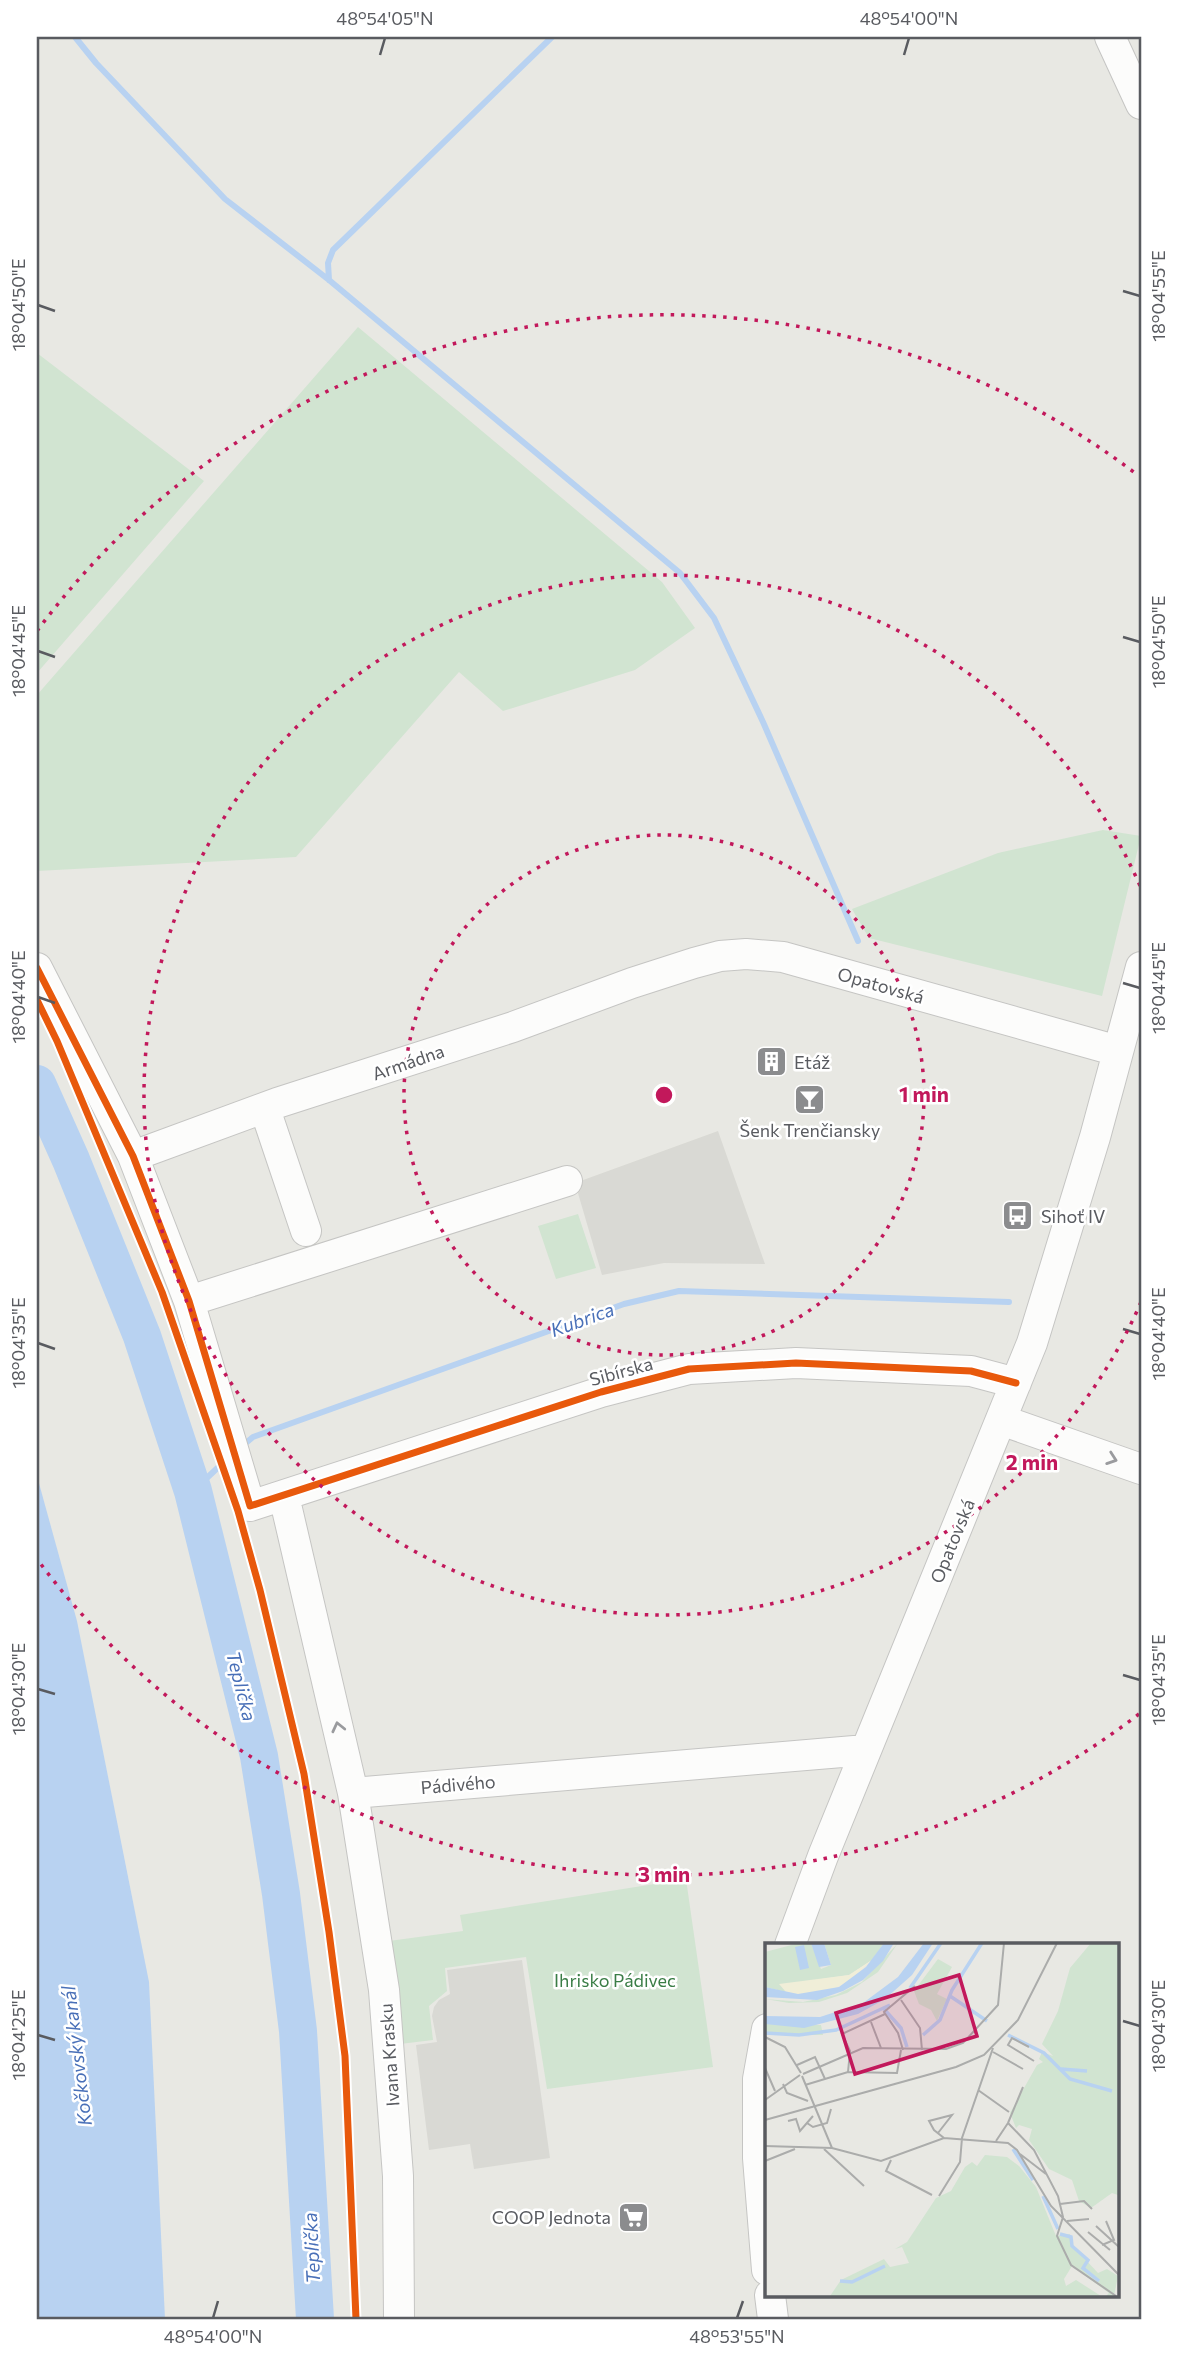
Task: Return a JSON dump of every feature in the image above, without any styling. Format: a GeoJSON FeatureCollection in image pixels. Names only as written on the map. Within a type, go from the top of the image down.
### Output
{"type":"FeatureCollection","features":[{"type":"Feature","properties":{"kind":"street"},"geometry":{"type":"LineString","coordinates":[[1110,37],[1141,104]]}},
{"type":"Feature","properties":{"kind":"street","name":"Opatovská"},"geometry":{"type":"LineString","coordinates":[[683,966],[720,956],[746,954],[783,957],[1118,1051]]}},
{"type":"Feature","properties":{"kind":"street","name":"Armádna"},"geometry":{"type":"LineString","coordinates":[[133,1156],[277,1103],[513,1027],[683,966]]}},
{"type":"Feature","properties":{"kind":"street","name":"Opatovská"},"geometry":{"type":"LineString","coordinates":[[791,1943],[866,1750],[1032,1343],[1141,967]]}},
{"type":"Feature","properties":{"kind":"street"},"geometry":{"type":"LineString","coordinates":[[37,968],[133,1156],[189,1301],[567,1181]]}},
{"type":"Feature","properties":{"kind":"street"},"geometry":{"type":"LineString","coordinates":[[265,1109],[306,1231]]}},
{"type":"Feature","properties":{"kind":"street","name":"Sibírska"},"geometry":{"type":"LineString","coordinates":[[189,1301],[250,1506],[601,1392],[689,1369],[796,1363],[971,1371],[1016,1382]]}},
{"type":"Feature","properties":{"kind":"street"},"geometry":{"type":"LineString","coordinates":[[1001,1420],[1141,1469]]}},
{"type":"Feature","properties":{"kind":"street"},"geometry":{"type":"LineString","coordinates":[[284,1496],[353,1793]]}},
{"type":"Feature","properties":{"kind":"street","name":"Pádivého"},"geometry":{"type":"LineString","coordinates":[[353,1793],[866,1750]]}},
{"type":"Feature","properties":{"kind":"street","name":"Ivana Krasku"},"geometry":{"type":"LineString","coordinates":[[353,1793],[384,1990],[398,2176],[399,2319]]}},
{"type":"Feature","properties":{"kind":"street"},"geometry":{"type":"LineString","coordinates":[[765,2040],[758,2079],[758,2158],[765,2245]]}},
{"type":"Feature","properties":{"kind":"street"},"geometry":{"type":"LineString","coordinates":[[770,2296],[772,2319]]}},
{"type":"Feature","properties":{"kind":"shaded area"},"geometry":{"type":"Polygon","coordinates":[[[718,1131],[765,1264],[664,1263],[602,1275],[575,1183],[718,1131]]]}},
{"type":"Feature","properties":{"kind":"shaded area"},"geometry":{"type":"Polygon","coordinates":[[[522,1960],[550,2158],[474,2169],[470,2144],[429,2150],[416,2045],[437,2042],[432,2016],[439,2000],[450,1994],[447,1970],[522,1960]]]}},
{"type":"Feature","properties":{"kind":"green space"},"geometry":{"type":"Polygon","coordinates":[[[358,327],[662,582],[695,628],[635,670],[503,711],[459,672],[296,857],[37,871],[37,695],[358,327]]]}},
{"type":"Feature","properties":{"kind":"green space"},"geometry":{"type":"Polygon","coordinates":[[[37,353],[204,481],[37,673],[37,353]]]}},
{"type":"Feature","properties":{"kind":"green space"},"geometry":{"type":"Polygon","coordinates":[[[1103,830],[1141,836],[1102,996],[869,938],[852,909],[998,853],[1103,830]]]}},
{"type":"Feature","properties":{"kind":"green space"},"geometry":{"type":"Polygon","coordinates":[[[578,1214],[596,1268],[556,1279],[538,1226],[578,1214]]]}},
{"type":"Feature","properties":{"kind":"green space","name":"Ihrisko Pádivec"},"geometry":{"type":"Polygon","coordinates":[[[686,1879],[713,2067],[547,2089],[526,1957],[445,1968],[447,1991],[429,2006],[433,2040],[400,2044],[389,1941],[463,1931],[460,1915],[686,1879]]]}},
{"type":"Feature","properties":{"kind":"water","name":"Kočkovský kanál"},"geometry":{"type":"Polygon","coordinates":[[[37,1476],[77,1621],[149,1982],[165,2319],[37,2319],[37,1476]]]}},
{"type":"Feature","properties":{"kind":"waterway"},"geometry":{"type":"LineString","coordinates":[[75,37],[96,63],[225,199],[329,280],[680,573],[714,618],[763,722],[858,941]]}},
{"type":"Feature","properties":{"kind":"waterway"},"geometry":{"type":"LineString","coordinates":[[329,280],[328,263],[333,250],[552,37]]}},
{"type":"Feature","properties":{"kind":"waterway","name":"Teplička"},"geometry":{"type":"LineString","coordinates":[[37,1084],[71,1160],[142,1336],[193,1491],[259,1756],[281,1894],[298,2031],[315,2319]]}},
{"type":"Feature","properties":{"kind":"waterway","name":"Kubrica"},"geometry":{"type":"LineString","coordinates":[[241,1447],[253,1437],[624,1304],[679,1291],[1009,1302]]}},
{"type":"Feature","properties":{"kind":"waterway","name":"Kubrica"},"geometry":{"type":"LineString","coordinates":[[193,1491],[227,1459]]}},
{"type":"Feature","properties":{"kind":"cycle path"},"geometry":{"type":"LineString","coordinates":[[37,968],[133,1156],[189,1301],[250,1506],[601,1392],[689,1369],[796,1363],[971,1371],[1016,1383]]}},
{"type":"Feature","properties":{"kind":"cycle path"},"geometry":{"type":"LineString","coordinates":[[37,1000],[57,1041],[162,1292],[238,1511],[260,1590],[304,1774],[329,1932],[345,2056],[356,2319]]}},
{"type":"Feature","properties":{"kind":"place","name":"Etáž"},"geometry":{"type":"Point","coordinates":[771,1062]}},
{"type":"Feature","properties":{"kind":"place","name":"Šenk Trenčiansky"},"geometry":{"type":"Point","coordinates":[810,1100]}},
{"type":"Feature","properties":{"kind":"place","name":"Sihoť IV"},"geometry":{"type":"Point","coordinates":[1018,1216]}},
{"type":"Feature","properties":{"kind":"place","name":"COOP Jednota"},"geometry":{"type":"Point","coordinates":[634,2217]}}]}
